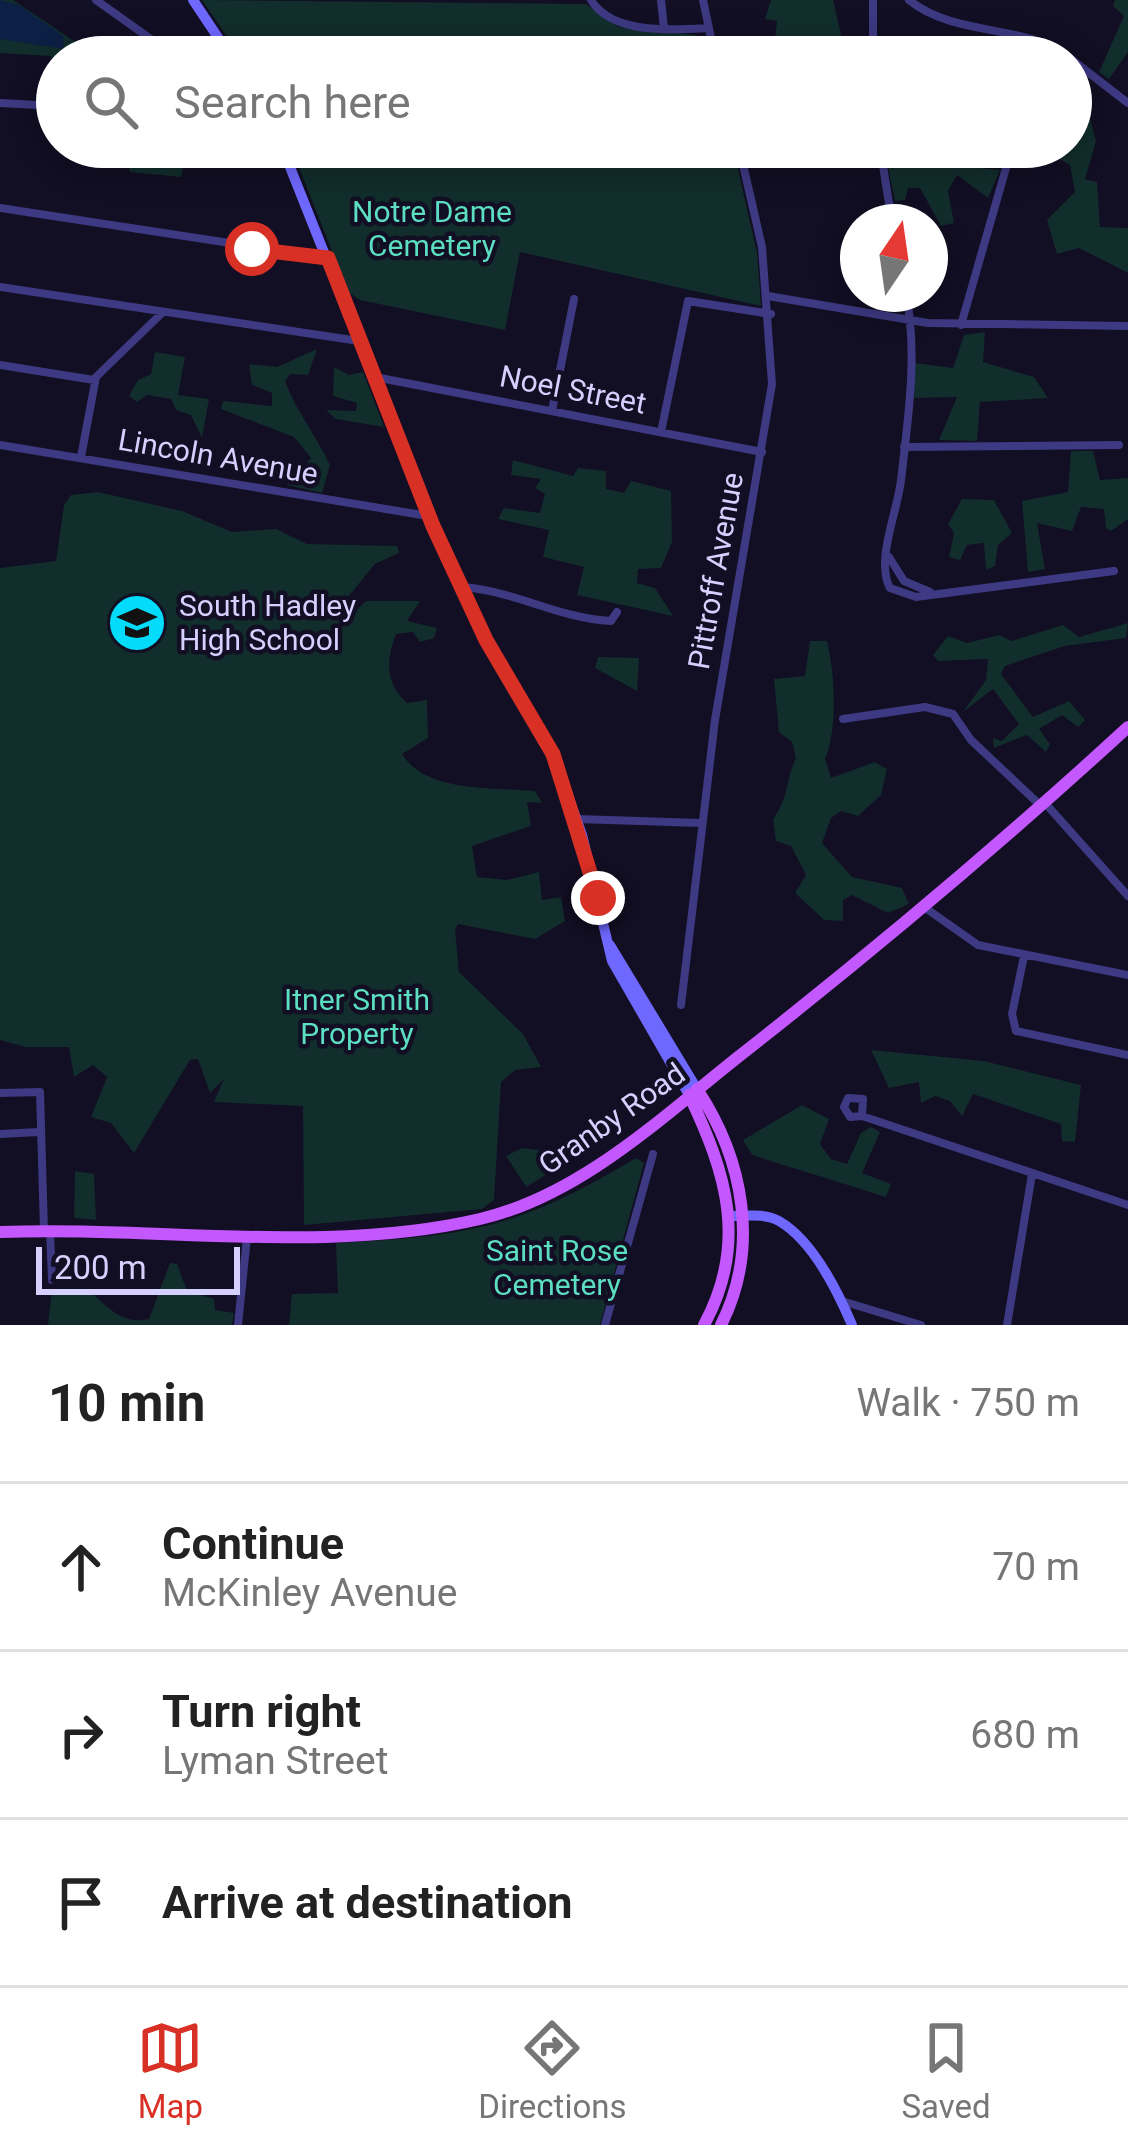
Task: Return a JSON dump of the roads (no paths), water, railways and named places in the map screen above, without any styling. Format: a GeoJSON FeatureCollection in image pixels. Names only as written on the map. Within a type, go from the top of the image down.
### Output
{"type":"FeatureCollection","features":[{"type":"Feature","properties":{"kind":"main road"},"geometry":{"type":"LineString","coordinates":[[193,0],[217,36]]}},
{"type":"Feature","properties":{"kind":"main road"},"geometry":{"type":"LineString","coordinates":[[291,168],[428,516],[461,587],[544,735],[578,819],[625,987],[693,1092],[722,1167],[738,1216],[741,1276],[721,1325]]}},
{"type":"Feature","properties":{"kind":"main road","name":"Granby Road"},"geometry":{"type":"LineString","coordinates":[[0,1232],[394,1231],[491,1216],[580,1176],[693,1092],[924,907],[1128,728]]}},
{"type":"Feature","properties":{"kind":"main road"},"geometry":{"type":"LineString","coordinates":[[738,1216],[772,1218],[786,1226],[840,1300],[852,1325]]}},
{"type":"Feature","properties":{"kind":"main road"},"geometry":{"type":"LineString","coordinates":[[704,1325],[723,1285],[738,1216]]}},
{"type":"Feature","properties":{"kind":"street"},"geometry":{"type":"LineString","coordinates":[[591,0],[619,22],[709,28]]}},
{"type":"Feature","properties":{"kind":"street"},"geometry":{"type":"LineString","coordinates":[[662,0],[664,28]]}},
{"type":"Feature","properties":{"kind":"street"},"geometry":{"type":"LineString","coordinates":[[703,0],[711,36]]}},
{"type":"Feature","properties":{"kind":"street"},"geometry":{"type":"LineString","coordinates":[[873,0],[873,36]]}},
{"type":"Feature","properties":{"kind":"street"},"geometry":{"type":"LineString","coordinates":[[909,0],[946,22],[1009,36]]}},
{"type":"Feature","properties":{"kind":"street"},"geometry":{"type":"LineString","coordinates":[[102,2],[147,36]]}},
{"type":"Feature","properties":{"kind":"street"},"geometry":{"type":"LineString","coordinates":[[1092,75],[1128,103]]}},
{"type":"Feature","properties":{"kind":"street"},"geometry":{"type":"LineString","coordinates":[[0,103],[36,105]]}},
{"type":"Feature","properties":{"kind":"street","name":"Pittroff Avenue"},"geometry":{"type":"LineString","coordinates":[[681,1005],[701,823],[772,384],[771,314],[743,168]]}},
{"type":"Feature","properties":{"kind":"street"},"geometry":{"type":"LineString","coordinates":[[883,168],[889,204]]}},
{"type":"Feature","properties":{"kind":"street"},"geometry":{"type":"LineString","coordinates":[[961,325],[1006,168]]}},
{"type":"Feature","properties":{"kind":"street"},"geometry":{"type":"LineString","coordinates":[[0,208],[328,258]]}},
{"type":"Feature","properties":{"kind":"street"},"geometry":{"type":"LineString","coordinates":[[0,287],[359,341]]}},
{"type":"Feature","properties":{"kind":"street"},"geometry":{"type":"LineString","coordinates":[[768,296],[911,321],[1128,326]]}},
{"type":"Feature","properties":{"kind":"street"},"geometry":{"type":"LineString","coordinates":[[552,411],[574,299]]}},
{"type":"Feature","properties":{"kind":"street"},"geometry":{"type":"LineString","coordinates":[[661,432],[690,300],[771,314]]}},
{"type":"Feature","properties":{"kind":"street"},"geometry":{"type":"LineString","coordinates":[[909,312],[904,446],[885,576],[893,591],[907,597],[1114,571]]}},
{"type":"Feature","properties":{"kind":"street"},"geometry":{"type":"LineString","coordinates":[[81,457],[94,380],[161,314]]}},
{"type":"Feature","properties":{"kind":"street"},"geometry":{"type":"LineString","coordinates":[[0,365],[94,380]]}},
{"type":"Feature","properties":{"kind":"street","name":"Noel Street"},"geometry":{"type":"LineString","coordinates":[[373,376],[763,452]]}},
{"type":"Feature","properties":{"kind":"street","name":"Lincoln Avenue"},"geometry":{"type":"LineString","coordinates":[[0,445],[428,516]]}},
{"type":"Feature","properties":{"kind":"street"},"geometry":{"type":"LineString","coordinates":[[904,446],[1119,445]]}},
{"type":"Feature","properties":{"kind":"street"},"geometry":{"type":"LineString","coordinates":[[888,554],[908,584],[931,592]]}},
{"type":"Feature","properties":{"kind":"street"},"geometry":{"type":"LineString","coordinates":[[461,587],[519,595],[572,619],[611,621],[617,612]]}},
{"type":"Feature","properties":{"kind":"street"},"geometry":{"type":"LineString","coordinates":[[843,719],[925,707],[944,711],[1043,804],[1128,896]]}},
{"type":"Feature","properties":{"kind":"street"},"geometry":{"type":"LineString","coordinates":[[578,819],[701,823]]}},
{"type":"Feature","properties":{"kind":"street"},"geometry":{"type":"LineString","coordinates":[[924,907],[969,941],[1128,975]]}},
{"type":"Feature","properties":{"kind":"street"},"geometry":{"type":"LineString","coordinates":[[1024,956],[1012,1014],[1016,1031],[1128,1055]]}},
{"type":"Feature","properties":{"kind":"street"},"geometry":{"type":"LineString","coordinates":[[0,1094],[40,1092],[52,1280]]}},
{"type":"Feature","properties":{"kind":"street"},"geometry":{"type":"LineString","coordinates":[[862,1116],[1128,1204]]}},
{"type":"Feature","properties":{"kind":"street"},"geometry":{"type":"LineString","coordinates":[[0,1134],[40,1132]]}},
{"type":"Feature","properties":{"kind":"street"},"geometry":{"type":"LineString","coordinates":[[605,1325],[653,1154]]}},
{"type":"Feature","properties":{"kind":"street"},"geometry":{"type":"LineString","coordinates":[[1007,1325],[1032,1174]]}},
{"type":"Feature","properties":{"kind":"street"},"geometry":{"type":"LineString","coordinates":[[238,1325],[248,1234]]}},
{"type":"Feature","properties":{"kind":"street"},"geometry":{"type":"LineString","coordinates":[[840,1300],[921,1325]]}},
{"type":"Feature","properties":{"kind":"water"},"geometry":{"type":"Polygon","coordinates":[[[0,0],[19,5],[63,36],[36,36],[36,45],[0,39],[0,0]]]}},
{"type":"Feature","properties":{"kind":"place","name":"South Hadley High School"},"geometry":{"type":"Point","coordinates":[137,623]}},
{"type":"Feature","properties":{"kind":"park label","name":"Notre Dame Cemetery"},"geometry":{"type":"Point","coordinates":[432,229]}},
{"type":"Feature","properties":{"kind":"park label","name":"Itner Smith Property"},"geometry":{"type":"Point","coordinates":[357,1017]}},
{"type":"Feature","properties":{"kind":"park label","name":"Saint Rose Cemetery"},"geometry":{"type":"Point","coordinates":[557,1268]}}]}
